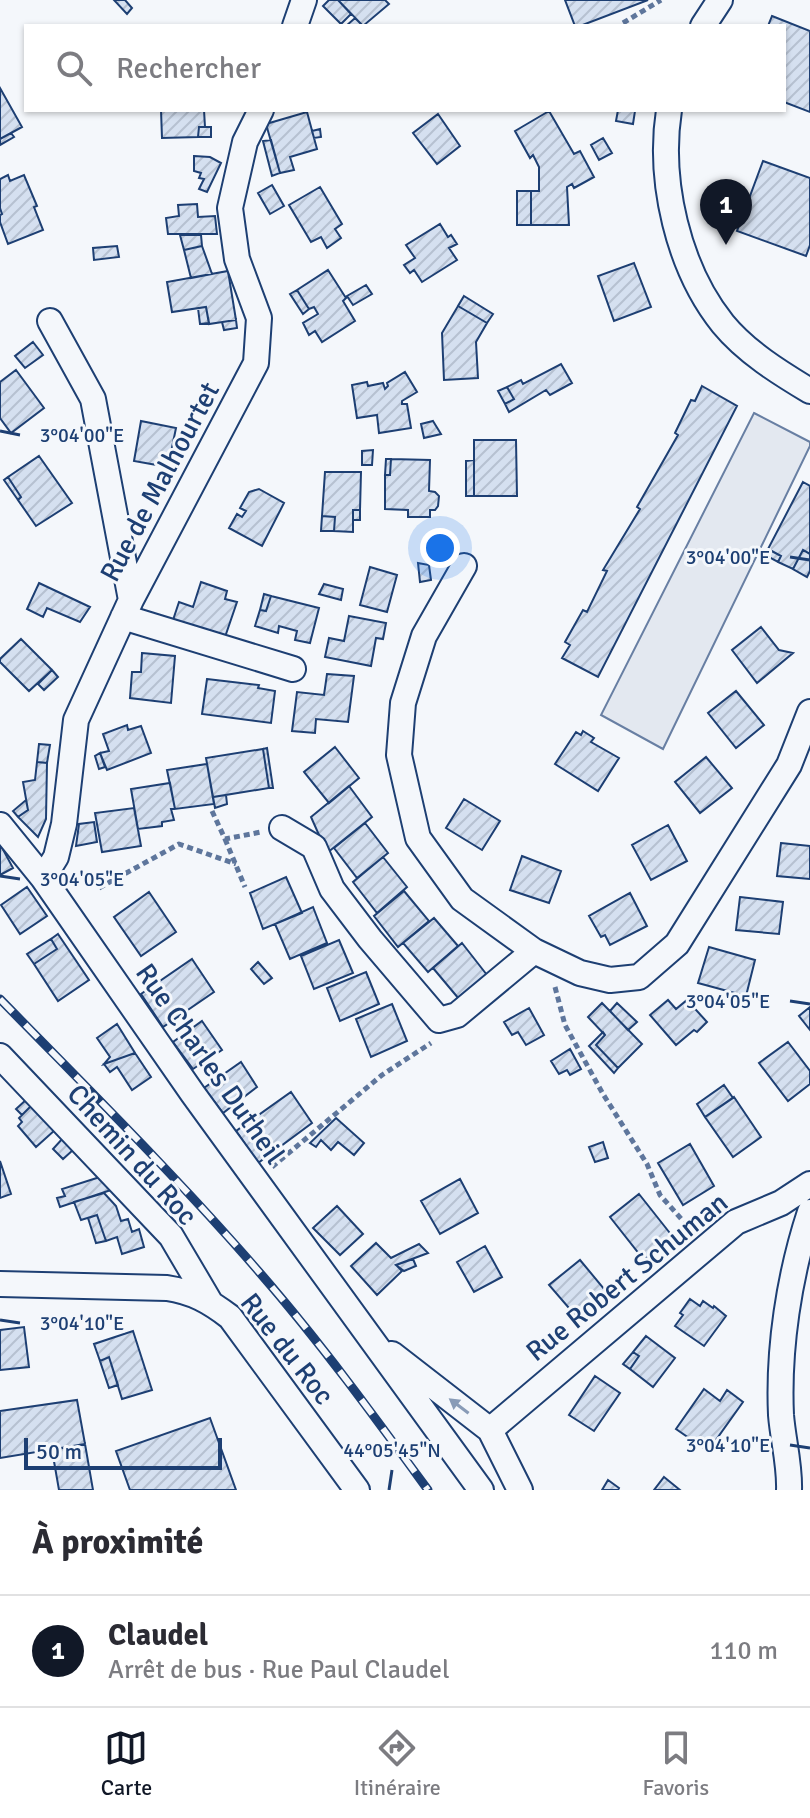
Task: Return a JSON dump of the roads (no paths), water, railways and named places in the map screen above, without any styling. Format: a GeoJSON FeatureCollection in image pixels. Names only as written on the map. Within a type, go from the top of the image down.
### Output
{"type":"FeatureCollection","features":[{"type":"Feature","properties":{"kind":"street"},"geometry":{"type":"LineString","coordinates":[[296,24],[304,0]]}},
{"type":"Feature","properties":{"kind":"street"},"geometry":{"type":"LineString","coordinates":[[704,24],[720,0]]}},
{"type":"Feature","properties":{"kind":"street","name":"Rue de Malhourtet"},"geometry":{"type":"LineString","coordinates":[[43,878],[56,857],[64,824],[76,720],[127,609],[256,363],[259,318],[237,259],[230,208],[245,142],[260,112]]}},
{"type":"Feature","properties":{"kind":"street"},"geometry":{"type":"LineString","coordinates":[[669,112],[670,198],[680,237],[699,287],[726,327],[773,369],[810,391]]}},
{"type":"Feature","properties":{"kind":"street"},"geometry":{"type":"LineString","coordinates":[[50,321],[93,399],[127,609],[293,669]]}},
{"type":"Feature","properties":{"kind":"street"},"geometry":{"type":"LineString","coordinates":[[464,566],[424,636],[403,703],[399,755],[418,838],[462,899],[540,953],[580,973],[610,980],[639,977],[677,944],[789,765],[810,712]]}},
{"type":"Feature","properties":{"kind":"street","name":"Rue Charles Dutheil"},"geometry":{"type":"LineString","coordinates":[[0,825],[43,878],[256,1180],[481,1490]]}},
{"type":"Feature","properties":{"kind":"street"},"geometry":{"type":"LineString","coordinates":[[282,828],[314,847],[332,889],[439,1020],[457,1015],[540,953]]}},
{"type":"Feature","properties":{"kind":"street","name":"Chemin du Roc"},"geometry":{"type":"LineString","coordinates":[[0,1056],[171,1236],[210,1302]]}},
{"type":"Feature","properties":{"kind":"street","name":"Rue Robert Schuman"},"geometry":{"type":"LineString","coordinates":[[490,1430],[736,1222],[781,1203],[810,1184]]}},
{"type":"Feature","properties":{"kind":"street"},"geometry":{"type":"LineString","coordinates":[[789,1490],[781,1416],[782,1348],[800,1243],[810,1212]]}},
{"type":"Feature","properties":{"kind":"street","name":"Rue du Roc"},"geometry":{"type":"LineString","coordinates":[[0,1284],[191,1291],[230,1317],[357,1490]]}},
{"type":"Feature","properties":{"kind":"street","name":"Rue Charles Dutheil"},"geometry":{"type":"LineString","coordinates":[[371,1338],[490,1430],[520,1490]]}},
{"type":"Feature","properties":{"kind":"railway"},"geometry":{"type":"LineString","coordinates":[[0,999],[165,1168],[260,1273],[325,1352],[428,1490]]}},
{"type":"Feature","properties":{"kind":"place","name":"Claudel"},"geometry":{"type":"Point","coordinates":[726,245]}}]}
